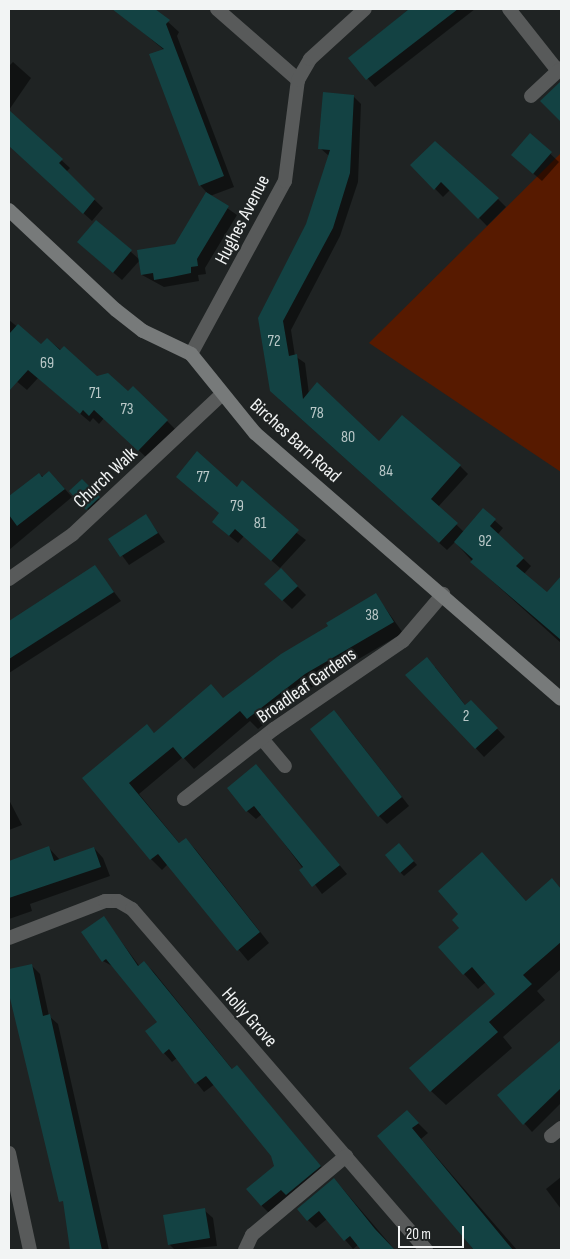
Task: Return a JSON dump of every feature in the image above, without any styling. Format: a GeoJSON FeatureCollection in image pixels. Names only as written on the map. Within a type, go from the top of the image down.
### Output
{"type":"FeatureCollection","features":[{"type":"Feature","properties":{"kind":"main road","name":"Birches Barn Road"},"geometry":{"type":"LineString","coordinates":[[9,210],[116,310],[143,330],[191,354],[221,395],[255,433],[443,594],[561,699]]}},
{"type":"Feature","properties":{"kind":"street"},"geometry":{"type":"LineString","coordinates":[[217,9],[298,80],[310,59],[365,9]]}},
{"type":"Feature","properties":{"kind":"street"},"geometry":{"type":"LineString","coordinates":[[509,9],[560,69],[531,96]]}},
{"type":"Feature","properties":{"kind":"street","name":"Hughes Avenue"},"geometry":{"type":"LineString","coordinates":[[191,354],[285,182],[298,80]]}},
{"type":"Feature","properties":{"kind":"street","name":"Church Walk"},"geometry":{"type":"LineString","coordinates":[[9,579],[73,534],[221,395]]}},
{"type":"Feature","properties":{"kind":"street","name":"Broadleaf Gardens"},"geometry":{"type":"LineString","coordinates":[[184,799],[263,740],[403,641],[443,594]]}},
{"type":"Feature","properties":{"kind":"street"},"geometry":{"type":"LineString","coordinates":[[263,740],[285,766]]}},
{"type":"Feature","properties":{"kind":"street","name":"Holly Grove"},"geometry":{"type":"LineString","coordinates":[[9,938],[105,901],[118,901],[132,909],[426,1250]]}},
{"type":"Feature","properties":{"kind":"street"},"geometry":{"type":"LineString","coordinates":[[9,1153],[30,1250]]}},
{"type":"Feature","properties":{"kind":"street"},"geometry":{"type":"LineString","coordinates":[[245,1250],[252,1235],[346,1156]]}},
{"type":"Feature","properties":{"kind":"shaded area"},"geometry":{"type":"Polygon","coordinates":[[[561,153],[561,472],[369,343],[561,153]]]}},
{"type":"Feature","properties":{"kind":"building"},"geometry":{"type":"Polygon","coordinates":[[[112,9],[155,9],[170,20],[166,24],[224,176],[199,186],[149,54],[164,49],[112,9]]]}},
{"type":"Feature","properties":{"kind":"building"},"geometry":{"type":"Polygon","coordinates":[[[409,9],[458,9],[366,80],[348,58],[409,9]]]}},
{"type":"Feature","properties":{"kind":"building"},"geometry":{"type":"Polygon","coordinates":[[[561,81],[561,122],[540,101],[561,81]]]}},
{"type":"Feature","properties":{"kind":"building"},"geometry":{"type":"Polygon","coordinates":[[[323,92],[354,95],[350,173],[333,228],[283,321],[289,356],[297,354],[303,399],[317,382],[379,441],[402,415],[461,465],[431,499],[458,523],[439,543],[270,391],[258,318],[306,224],[330,150],[318,149],[323,92]]]}},
{"type":"Feature","properties":{"kind":"building"},"geometry":{"type":"Polygon","coordinates":[[[9,110],[63,159],[59,163],[95,199],[83,214],[9,146],[9,110]]]}},
{"type":"Feature","properties":{"kind":"building"},"geometry":{"type":"Polygon","coordinates":[[[530,133],[552,152],[533,174],[511,155],[530,133]]]}},
{"type":"Feature","properties":{"kind":"building"},"geometry":{"type":"Polygon","coordinates":[[[435,141],[499,198],[478,219],[441,182],[434,190],[410,165],[435,141]]]}},
{"type":"Feature","properties":{"kind":"building"},"geometry":{"type":"Polygon","coordinates":[[[206,192],[229,206],[197,259],[198,266],[191,267],[191,273],[154,280],[153,273],[141,275],[137,250],[175,244],[206,192]]]}},
{"type":"Feature","properties":{"kind":"building"},"geometry":{"type":"Polygon","coordinates":[[[96,220],[132,250],[113,273],[77,242],[96,220]]]}},
{"type":"Feature","properties":{"kind":"building"},"geometry":{"type":"Polygon","coordinates":[[[18,324],[41,344],[47,338],[60,350],[64,346],[97,376],[108,373],[128,391],[133,386],[168,420],[138,451],[94,410],[89,416],[83,410],[80,414],[28,370],[9,391],[9,334],[18,324]]]}},
{"type":"Feature","properties":{"kind":"building"},"geometry":{"type":"Polygon","coordinates":[[[197,451],[237,487],[242,480],[299,530],[271,561],[235,529],[229,536],[212,522],[219,513],[176,477],[197,451]]]}},
{"type":"Feature","properties":{"kind":"building"},"geometry":{"type":"Polygon","coordinates":[[[49,471],[65,489],[17,526],[9,515],[9,496],[39,473],[42,477],[49,471]]]}},
{"type":"Feature","properties":{"kind":"building"},"geometry":{"type":"Polygon","coordinates":[[[82,479],[100,497],[86,510],[69,491],[82,479]]]}},
{"type":"Feature","properties":{"kind":"building"},"geometry":{"type":"Polygon","coordinates":[[[483,508],[496,519],[490,526],[524,558],[516,566],[547,592],[561,576],[561,640],[470,562],[473,559],[454,542],[483,508]]]}},
{"type":"Feature","properties":{"kind":"building"},"geometry":{"type":"Polygon","coordinates":[[[146,514],[158,533],[120,557],[108,539],[146,514]]]}},
{"type":"Feature","properties":{"kind":"building"},"geometry":{"type":"Polygon","coordinates":[[[95,565],[114,592],[9,659],[9,621],[95,565]]]}},
{"type":"Feature","properties":{"kind":"building"},"geometry":{"type":"Polygon","coordinates":[[[281,568],[298,586],[282,601],[264,584],[281,568]]]}},
{"type":"Feature","properties":{"kind":"building"},"geometry":{"type":"Polygon","coordinates":[[[376,593],[394,622],[305,674],[247,719],[240,711],[183,759],[173,747],[129,783],[179,843],[186,838],[260,932],[237,951],[158,854],[150,860],[82,778],[147,724],[154,733],[211,684],[223,698],[281,654],[328,626],[326,623],[376,593]]]}},
{"type":"Feature","properties":{"kind":"building"},"geometry":{"type":"Polygon","coordinates":[[[427,657],[465,705],[471,700],[498,728],[475,749],[405,675],[427,657]]]}},
{"type":"Feature","properties":{"kind":"building"},"geometry":{"type":"Polygon","coordinates":[[[334,710],[402,797],[378,817],[310,729],[334,710]]]}},
{"type":"Feature","properties":{"kind":"building"},"geometry":{"type":"Polygon","coordinates":[[[256,764],[340,865],[312,887],[299,870],[303,867],[254,806],[246,812],[227,788],[256,764]]]}},
{"type":"Feature","properties":{"kind":"building"},"geometry":{"type":"Polygon","coordinates":[[[399,843],[414,861],[400,873],[385,855],[399,843]]]}},
{"type":"Feature","properties":{"kind":"building"},"geometry":{"type":"Polygon","coordinates":[[[49,846],[54,861],[94,847],[101,867],[9,898],[9,861],[49,846]]]}},
{"type":"Feature","properties":{"kind":"building"},"geometry":{"type":"Polygon","coordinates":[[[482,852],[526,901],[552,878],[561,889],[561,942],[523,975],[532,984],[489,1022],[498,1032],[430,1092],[409,1068],[495,994],[472,967],[463,975],[438,947],[459,928],[452,920],[458,914],[438,891],[482,852]]]}},
{"type":"Feature","properties":{"kind":"building"},"geometry":{"type":"Polygon","coordinates":[[[104,916],[138,966],[144,961],[232,1069],[237,1065],[321,1166],[286,1195],[281,1190],[261,1206],[246,1189],[274,1166],[271,1156],[206,1076],[195,1084],[169,1049],[163,1054],[145,1031],[157,1022],[106,959],[102,962],[81,932],[104,916]]]}},
{"type":"Feature","properties":{"kind":"building"},"geometry":{"type":"Polygon","coordinates":[[[32,964],[43,1016],[50,1014],[102,1250],[70,1250],[63,1201],[59,1202],[9,994],[9,969],[32,964]]]}},
{"type":"Feature","properties":{"kind":"building"},"geometry":{"type":"Polygon","coordinates":[[[561,1040],[561,1088],[523,1125],[497,1095],[561,1040]]]}},
{"type":"Feature","properties":{"kind":"building"},"geometry":{"type":"Polygon","coordinates":[[[407,1110],[419,1123],[412,1128],[513,1250],[474,1250],[377,1136],[407,1110]]]}},
{"type":"Feature","properties":{"kind":"building"},"geometry":{"type":"Polygon","coordinates":[[[334,1178],[375,1229],[395,1250],[361,1250],[350,1236],[344,1241],[319,1211],[307,1221],[297,1209],[334,1178]]]}},
{"type":"Feature","properties":{"kind":"building"},"geometry":{"type":"Polygon","coordinates":[[[205,1208],[210,1238],[168,1245],[163,1215],[205,1208]]]}}]}
